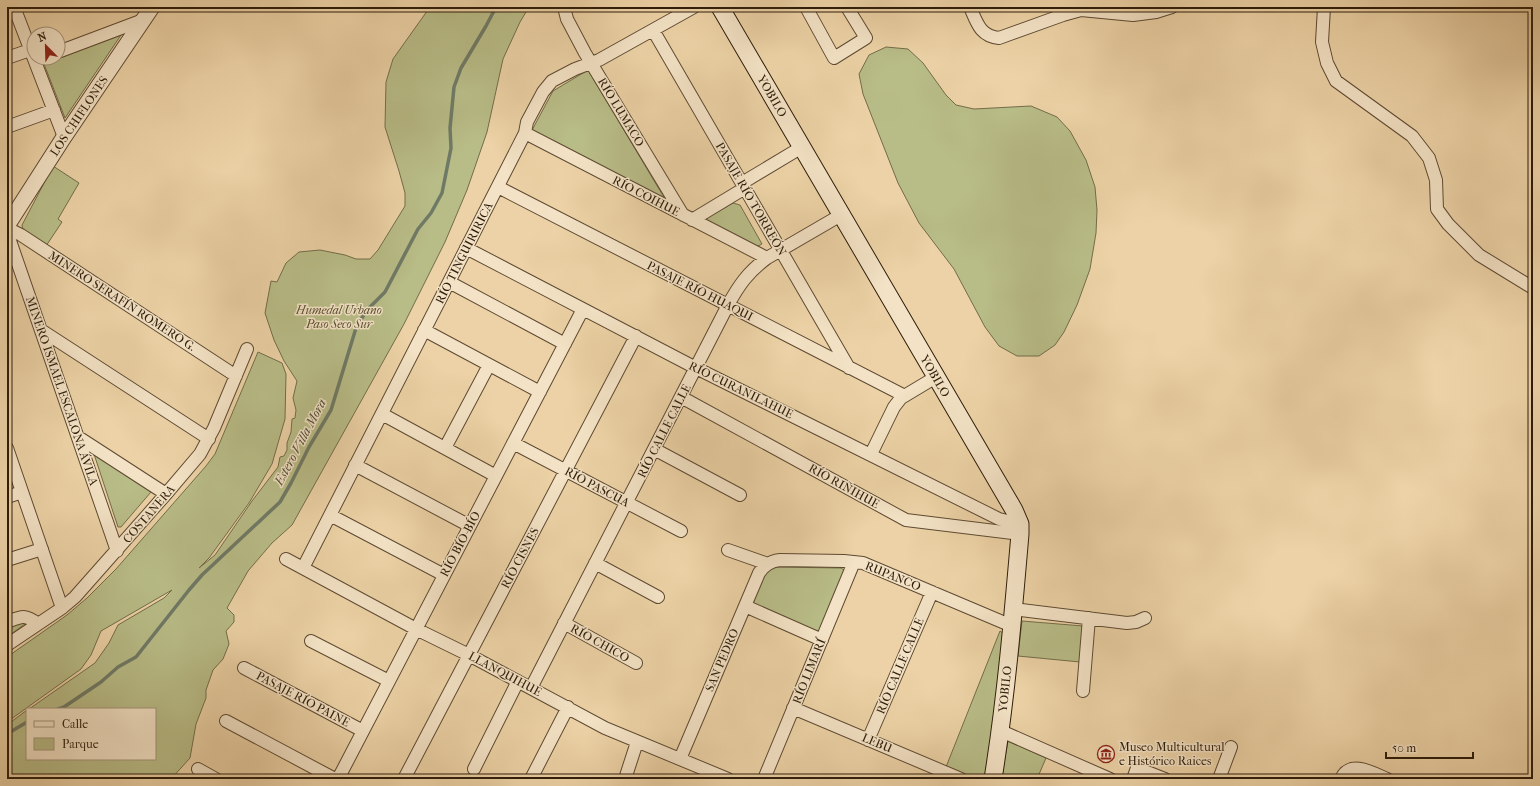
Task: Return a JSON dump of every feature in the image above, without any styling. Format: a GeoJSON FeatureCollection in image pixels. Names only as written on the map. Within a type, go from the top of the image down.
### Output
{"type":"FeatureCollection","features":[{"type":"Feature","properties":{"kind":"main road","name":"YOBILO"},"geometry":{"type":"LineString","coordinates":[[720,7],[1014,510],[1020,529],[1000,731],[993,779]]}},
{"type":"Feature","properties":{"kind":"street"},"geometry":{"type":"LineString","coordinates":[[14,7],[26,35]]}},
{"type":"Feature","properties":{"kind":"street","name":"LOS CHIFLONES"},"geometry":{"type":"LineString","coordinates":[[7,227],[64,137],[152,7]]}},
{"type":"Feature","properties":{"kind":"street","name":"RÍO LUMACO"},"geometry":{"type":"LineString","coordinates":[[564,7],[567,19],[585,53],[688,217]]}},
{"type":"Feature","properties":{"kind":"street","name":"RÍO TINGUIRIRICA"},"geometry":{"type":"LineString","coordinates":[[303,568],[498,187],[525,133],[527,122],[543,92],[549,84],[575,69],[592,63],[694,7]]}},
{"type":"Feature","properties":{"kind":"street"},"geometry":{"type":"LineString","coordinates":[[806,7],[834,58],[866,38],[847,7]]}},
{"type":"Feature","properties":{"kind":"street"},"geometry":{"type":"LineString","coordinates":[[970,7],[980,30],[991,37],[999,38],[1081,10],[1133,15],[1156,12],[1172,7]]}},
{"type":"Feature","properties":{"kind":"street"},"geometry":{"type":"LineString","coordinates":[[1324,7],[1322,42],[1327,63],[1336,81],[1412,136],[1429,158],[1436,180],[1437,209],[1448,224],[1479,255],[1533,288]]}},
{"type":"Feature","properties":{"kind":"street"},"geometry":{"type":"LineString","coordinates":[[66,49],[143,20]]}},
{"type":"Feature","properties":{"kind":"street","name":"PASAJE RÍO TORREÓN"},"geometry":{"type":"LineString","coordinates":[[653,30],[849,368]]}},
{"type":"Feature","properties":{"kind":"street"},"geometry":{"type":"LineString","coordinates":[[7,58],[26,57]]}},
{"type":"Feature","properties":{"kind":"street"},"geometry":{"type":"LineString","coordinates":[[39,66],[64,137]]}},
{"type":"Feature","properties":{"kind":"street"},"geometry":{"type":"LineString","coordinates":[[7,127],[54,110]]}},
{"type":"Feature","properties":{"kind":"street","name":"RÍO COIHUE"},"geometry":{"type":"LineString","coordinates":[[525,133],[767,258]]}},
{"type":"Feature","properties":{"kind":"street"},"geometry":{"type":"LineString","coordinates":[[688,217],[744,186],[802,147]]}},
{"type":"Feature","properties":{"kind":"street","name":"PASAJE RÍO HUAQUI"},"geometry":{"type":"LineString","coordinates":[[498,187],[903,395]]}},
{"type":"Feature","properties":{"kind":"street","name":"RÍO CALLE CALLE"},"geometry":{"type":"LineString","coordinates":[[531,688],[728,305],[744,278],[757,265],[767,258],[841,215]]}},
{"type":"Feature","properties":{"kind":"street","name":"MINERO SERAFÍN ROMERO G."},"geometry":{"type":"LineString","coordinates":[[7,227],[236,376]]}},
{"type":"Feature","properties":{"kind":"street","name":"MINERO ISMAEL ESCALONA ÁVILA"},"geometry":{"type":"LineString","coordinates":[[7,232],[117,551]]}},
{"type":"Feature","properties":{"kind":"street","name":"RÍO CURANILAHUE"},"geometry":{"type":"LineString","coordinates":[[466,248],[696,368],[1020,529]]}},
{"type":"Feature","properties":{"kind":"street"},"geometry":{"type":"LineString","coordinates":[[449,282],[565,344]]}},
{"type":"Feature","properties":{"kind":"street","name":"RÍO BÍO-BÍO"},"geometry":{"type":"LineString","coordinates":[[337,779],[583,309]]}},
{"type":"Feature","properties":{"kind":"street"},"geometry":{"type":"LineString","coordinates":[[41,330],[209,439]]}},
{"type":"Feature","properties":{"kind":"street"},"geometry":{"type":"LineString","coordinates":[[424,330],[540,392]]}},
{"type":"Feature","properties":{"kind":"street","name":"RÍO CISNES"},"geometry":{"type":"LineString","coordinates":[[404,779],[636,336]]}},
{"type":"Feature","properties":{"kind":"street","name":"COSTANERA"},"geometry":{"type":"LineString","coordinates":[[7,646],[62,608],[88,584],[200,454],[209,439],[247,349]]}},
{"type":"Feature","properties":{"kind":"street"},"geometry":{"type":"LineString","coordinates":[[445,448],[489,364]]}},
{"type":"Feature","properties":{"kind":"street"},"geometry":{"type":"LineString","coordinates":[[871,454],[894,407],[903,395],[936,377]]}},
{"type":"Feature","properties":{"kind":"street","name":"RÍO RIÑIHUE"},"geometry":{"type":"LineString","coordinates":[[681,397],[906,520],[1020,529]]}},
{"type":"Feature","properties":{"kind":"street"},"geometry":{"type":"LineString","coordinates":[[382,414],[496,476]]}},
{"type":"Feature","properties":{"kind":"street"},"geometry":{"type":"LineString","coordinates":[[78,437],[166,494]]}},
{"type":"Feature","properties":{"kind":"street","name":"RÍO PASCUA"},"geometry":{"type":"LineString","coordinates":[[513,443],[681,530]]}},
{"type":"Feature","properties":{"kind":"street"},"geometry":{"type":"LineString","coordinates":[[7,448],[62,608]]}},
{"type":"Feature","properties":{"kind":"street"},"geometry":{"type":"LineString","coordinates":[[654,449],[740,495]]}},
{"type":"Feature","properties":{"kind":"street"},"geometry":{"type":"LineString","coordinates":[[355,465],[470,526]]}},
{"type":"Feature","properties":{"kind":"street"},"geometry":{"type":"LineString","coordinates":[[7,497],[22,492]]}},
{"type":"Feature","properties":{"kind":"street"},"geometry":{"type":"LineString","coordinates":[[330,516],[444,575]]}},
{"type":"Feature","properties":{"kind":"street"},"geometry":{"type":"LineString","coordinates":[[7,560],[42,549]]}},
{"type":"Feature","properties":{"kind":"street"},"geometry":{"type":"LineString","coordinates":[[728,550],[768,564]]}},
{"type":"Feature","properties":{"kind":"street","name":"LLANQUIHUE"},"geometry":{"type":"LineString","coordinates":[[286,559],[416,629],[568,707],[605,728],[728,779]]}},
{"type":"Feature","properties":{"kind":"street","name":"RUPANCO"},"geometry":{"type":"LineString","coordinates":[[768,564],[780,560],[854,562],[874,567],[932,592],[1012,618],[1089,618],[1127,623],[1136,622],[1145,618]]}},
{"type":"Feature","properties":{"kind":"street","name":"RÍO LIMARÍ"},"geometry":{"type":"LineString","coordinates":[[764,779],[854,562]]}},
{"type":"Feature","properties":{"kind":"street"},"geometry":{"type":"LineString","coordinates":[[595,563],[658,597]]}},
{"type":"Feature","properties":{"kind":"street","name":"SAN PEDRO"},"geometry":{"type":"LineString","coordinates":[[680,758],[759,573],[768,564]]}},
{"type":"Feature","properties":{"kind":"street","name":"RÍO CALLE CALLE"},"geometry":{"type":"LineString","coordinates":[[868,740],[932,592]]}},
{"type":"Feature","properties":{"kind":"street"},"geometry":{"type":"LineString","coordinates":[[745,606],[822,640]]}},
{"type":"Feature","properties":{"kind":"street"},"geometry":{"type":"LineString","coordinates":[[7,622],[25,617],[38,624]]}},
{"type":"Feature","properties":{"kind":"street"},"geometry":{"type":"LineString","coordinates":[[1083,691],[1089,618]]}},
{"type":"Feature","properties":{"kind":"street","name":"RÍO CHICO"},"geometry":{"type":"LineString","coordinates":[[564,623],[636,663]]}},
{"type":"Feature","properties":{"kind":"street"},"geometry":{"type":"LineString","coordinates":[[311,641],[389,681]]}},
{"type":"Feature","properties":{"kind":"street","name":"PASAJE RÍO PAINE"},"geometry":{"type":"LineString","coordinates":[[244,668],[363,731]]}},
{"type":"Feature","properties":{"kind":"street"},"geometry":{"type":"LineString","coordinates":[[474,769],[518,681]]}},
{"type":"Feature","properties":{"kind":"street"},"geometry":{"type":"LineString","coordinates":[[532,779],[568,707]]}},
{"type":"Feature","properties":{"kind":"street","name":"LEBU"},"geometry":{"type":"LineString","coordinates":[[794,708],[961,779]]}},
{"type":"Feature","properties":{"kind":"street"},"geometry":{"type":"LineString","coordinates":[[226,721],[337,779]]}},
{"type":"Feature","properties":{"kind":"street"},"geometry":{"type":"LineString","coordinates":[[1000,731],[1110,779]]}},
{"type":"Feature","properties":{"kind":"street"},"geometry":{"type":"LineString","coordinates":[[625,779],[636,742]]}},
{"type":"Feature","properties":{"kind":"street"},"geometry":{"type":"LineString","coordinates":[[1219,779],[1232,748]]}},
{"type":"Feature","properties":{"kind":"street"},"geometry":{"type":"LineString","coordinates":[[1341,779],[1346,772],[1357,768],[1387,779]]}},
{"type":"Feature","properties":{"kind":"street"},"geometry":{"type":"LineString","coordinates":[[198,769],[216,779]]}},
{"type":"Feature","properties":{"kind":"street"},"geometry":{"type":"LineString","coordinates":[[1135,773],[1165,779]]}},
{"type":"Feature","properties":{"kind":"green space","name":"Humedal Urbano Paso Seco Sur"},"geometry":{"type":"Polygon","coordinates":[[[430,7],[529,7],[520,22],[503,59],[487,132],[467,190],[445,242],[404,324],[292,525],[272,543],[248,571],[227,608],[234,615],[234,622],[226,631],[229,644],[223,659],[213,670],[206,690],[206,698],[196,724],[190,758],[171,779],[7,779],[7,725],[26,711],[26,760],[156,760],[156,708],[30,708],[95,663],[109,643],[118,625],[164,598],[172,590],[101,631],[91,655],[81,669],[7,722],[7,657],[67,615],[87,598],[116,569],[206,466],[215,454],[258,352],[282,363],[286,374],[285,419],[272,464],[249,503],[209,558],[199,568],[215,555],[252,501],[278,467],[280,457],[284,456],[287,450],[292,419],[295,418],[296,410],[293,398],[297,381],[284,361],[274,340],[265,313],[271,281],[277,282],[286,263],[299,252],[320,250],[345,255],[356,259],[370,259],[378,250],[405,206],[405,193],[385,127],[386,82],[393,59],[430,7]]]}},
{"type":"Feature","properties":{"kind":"green space"},"geometry":{"type":"Polygon","coordinates":[[[121,35],[65,118],[45,66],[66,66],[66,56],[121,35]]]}},
{"type":"Feature","properties":{"kind":"green space"},"geometry":{"type":"Polygon","coordinates":[[[886,47],[908,49],[923,63],[946,95],[956,105],[974,109],[1031,106],[1057,117],[1070,131],[1086,160],[1095,187],[1097,210],[1096,233],[1090,269],[1077,305],[1064,332],[1055,345],[1039,356],[1017,356],[999,346],[985,327],[954,269],[919,223],[898,183],[863,94],[859,74],[869,55],[886,47]]]}},
{"type":"Feature","properties":{"kind":"green space"},"geometry":{"type":"Polygon","coordinates":[[[588,70],[665,199],[531,132],[553,91],[588,70]]]}},
{"type":"Feature","properties":{"kind":"green space"},"geometry":{"type":"Polygon","coordinates":[[[53,166],[79,183],[58,219],[62,222],[46,246],[23,231],[22,225],[53,166]]]}},
{"type":"Feature","properties":{"kind":"green space"},"geometry":{"type":"Polygon","coordinates":[[[733,203],[740,205],[762,244],[754,248],[709,226],[706,218],[733,203]]]}},
{"type":"Feature","properties":{"kind":"green space"},"geometry":{"type":"Polygon","coordinates":[[[94,454],[151,492],[121,527],[118,527],[94,454]]]}},
{"type":"Feature","properties":{"kind":"green space"},"geometry":{"type":"Polygon","coordinates":[[[774,567],[841,568],[844,570],[845,574],[820,630],[817,633],[754,604],[756,591],[763,576],[768,569],[774,567]]]}},
{"type":"Feature","properties":{"kind":"green space"},"geometry":{"type":"Polygon","coordinates":[[[23,619],[25,624],[7,637],[7,625],[23,619]]]}},
{"type":"Feature","properties":{"kind":"green space"},"geometry":{"type":"Polygon","coordinates":[[[1022,621],[1083,626],[1080,662],[1018,656],[1022,621]]]}},
{"type":"Feature","properties":{"kind":"green space"},"geometry":{"type":"Polygon","coordinates":[[[1000,631],[1005,635],[985,779],[972,779],[946,767],[1000,631]]]}},
{"type":"Feature","properties":{"kind":"green space"},"geometry":{"type":"Polygon","coordinates":[[[1008,741],[1046,758],[1037,779],[1001,779],[1008,741]]]}},
{"type":"Feature","properties":{"kind":"waterway","name":"Estero Villa Mora"},"geometry":{"type":"LineString","coordinates":[[61,708],[101,682],[118,667],[136,657],[202,575],[280,502],[309,447],[331,410],[356,328],[366,311],[385,292],[418,229],[431,213],[442,193],[451,148],[450,128],[454,87],[461,68],[496,7]]}},
{"type":"Feature","properties":{"kind":"waterway","name":"Estero Villa Mora"},"geometry":{"type":"LineString","coordinates":[[7,734],[26,723]]}},
{"type":"Feature","properties":{"kind":"place","name":"Museo Multicultural e Histórico Raices"},"geometry":{"type":"Point","coordinates":[1106,754]}}]}
